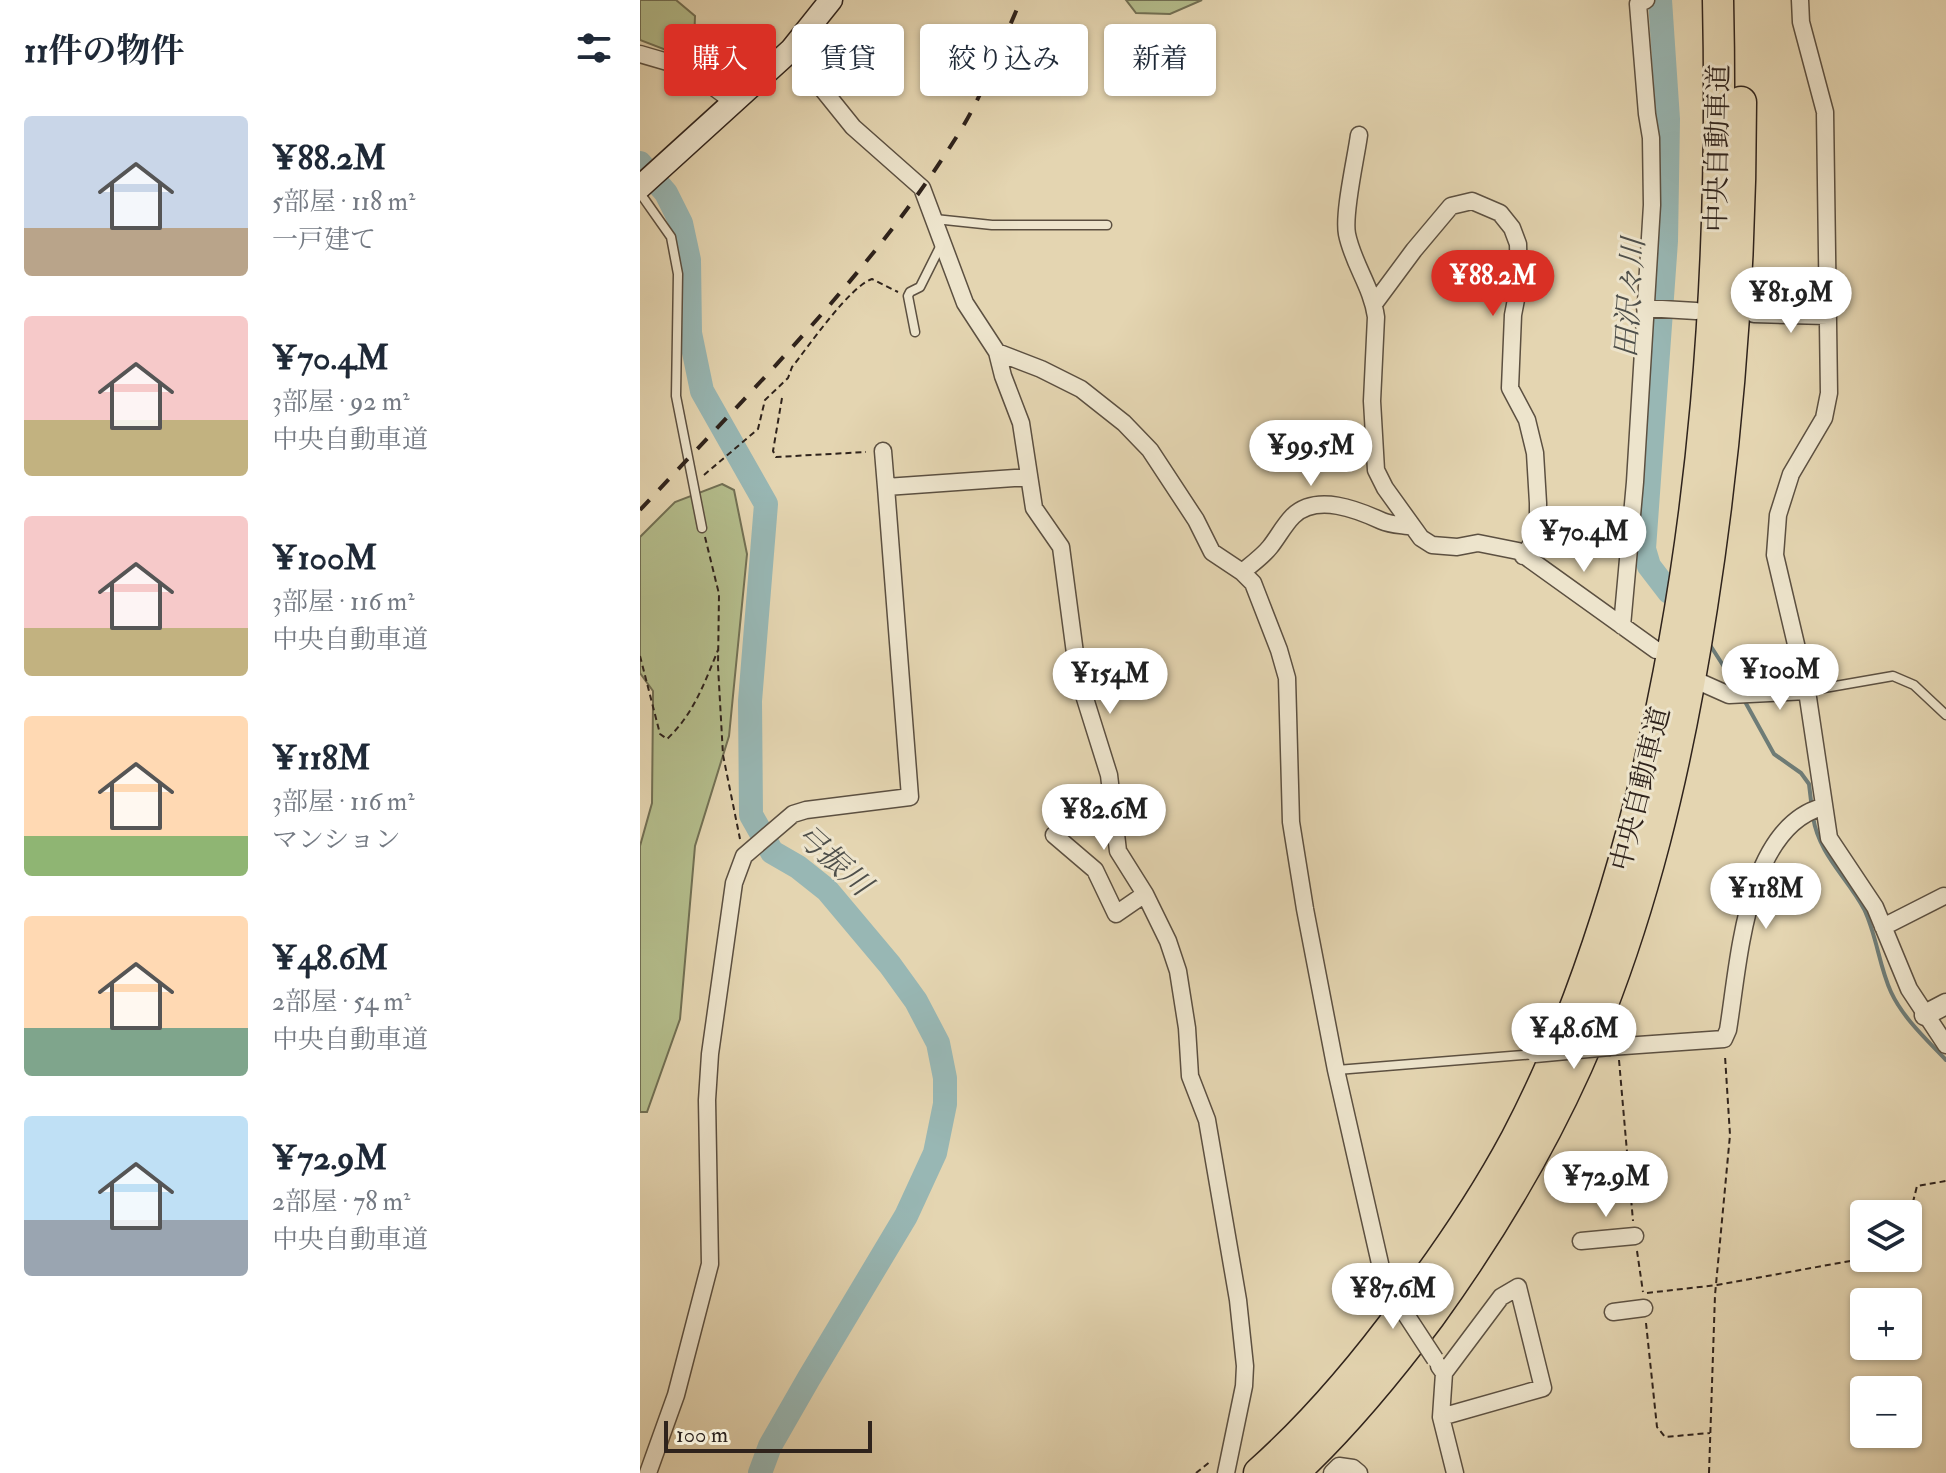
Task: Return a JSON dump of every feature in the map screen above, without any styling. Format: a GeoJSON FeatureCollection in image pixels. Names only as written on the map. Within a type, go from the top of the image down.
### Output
{"type":"FeatureCollection","features":[{"type":"Feature","properties":{"kind":"highway","name":"中央自動車道"},"geometry":{"type":"LineString","coordinates":[[1259,1473],[1331,1402],[1375,1349],[1480,1201],[1517,1137],[1552,1062],[1597,951],[1629,843],[1675,647],[1697,492],[1716,275],[1721,113],[1718,0]]}},
{"type":"Feature","properties":{"kind":"highway","name":"中央自動車道"},"geometry":{"type":"LineString","coordinates":[[1293,1473],[1348,1419],[1402,1353],[1500,1214],[1539,1145],[1578,1063],[1628,932],[1660,821],[1689,688],[1721,471],[1741,192],[1738,0]]}},
{"type":"Feature","properties":{"kind":"main road"},"geometry":{"type":"LineString","coordinates":[[640,187],[791,50],[831,0]]}},
{"type":"Feature","properties":{"kind":"street"},"geometry":{"type":"LineString","coordinates":[[1622,626],[1635,482],[1652,205],[1651,138],[1638,4],[1646,0]]}},
{"type":"Feature","properties":{"kind":"street"},"geometry":{"type":"LineString","coordinates":[[1800,0],[1801,22],[1825,112],[1829,393],[1824,418],[1791,474],[1778,515],[1775,555],[1807,691],[1815,810],[1829,838],[1875,907],[1909,989],[1946,1045]]}},
{"type":"Feature","properties":{"kind":"street"},"geometry":{"type":"LineString","coordinates":[[791,50],[853,127],[922,188],[965,303],[997,352],[1021,423],[1034,508],[1061,547],[1078,676],[1109,775],[1118,851],[1145,894],[1168,941],[1178,971],[1187,1028],[1190,1076],[1207,1120],[1238,1300],[1245,1366],[1244,1386],[1226,1473]]}},
{"type":"Feature","properties":{"kind":"street"},"geometry":{"type":"LineString","coordinates":[[640,54],[688,68],[735,103]]}},
{"type":"Feature","properties":{"kind":"street"},"geometry":{"type":"LineString","coordinates":[[1359,135],[1346,231],[1354,263],[1374,304],[1376,317],[1372,401],[1376,470],[1385,488],[1421,538],[1432,545],[1457,547],[1478,543],[1518,551],[1656,650]]}},
{"type":"Feature","properties":{"kind":"street"},"geometry":{"type":"LineString","coordinates":[[1374,304],[1451,206],[1472,201],[1500,213],[1512,228],[1518,244],[1519,284],[1513,315],[1510,388],[1527,420],[1535,453],[1538,503],[1538,535],[1523,556]]}},
{"type":"Feature","properties":{"kind":"street"},"geometry":{"type":"LineString","coordinates":[[1645,308],[1696,311]]}},
{"type":"Feature","properties":{"kind":"street"},"geometry":{"type":"LineString","coordinates":[[1754,314],[1828,316]]}},
{"type":"Feature","properties":{"kind":"street"},"geometry":{"type":"LineString","coordinates":[[997,352],[1081,389],[1124,423],[1150,450],[1196,520],[1212,552],[1253,583],[1287,678],[1291,822],[1336,1070],[1384,1281],[1440,1366],[1441,1417],[1455,1473]]}},
{"type":"Feature","properties":{"kind":"street"},"geometry":{"type":"LineString","coordinates":[[648,1473],[676,1395],[710,1264],[707,1115],[710,1054],[734,883],[744,856],[793,814],[910,797],[883,451]]}},
{"type":"Feature","properties":{"kind":"street"},"geometry":{"type":"LineString","coordinates":[[886,487],[1029,477]]}},
{"type":"Feature","properties":{"kind":"street"},"geometry":{"type":"LineString","coordinates":[[1242,572],[1268,549],[1295,514],[1312,508],[1332,505],[1351,508],[1369,513],[1384,522],[1413,527]]}},
{"type":"Feature","properties":{"kind":"street"},"geometry":{"type":"LineString","coordinates":[[1702,683],[1731,695],[1807,691]]}},
{"type":"Feature","properties":{"kind":"street"},"geometry":{"type":"LineString","coordinates":[[1535,1054],[1724,1039],[1757,880],[1775,842],[1788,827],[1815,810]]}},
{"type":"Feature","properties":{"kind":"street"},"geometry":{"type":"LineString","coordinates":[[1054,835],[1095,870],[1116,914],[1145,894]]}},
{"type":"Feature","properties":{"kind":"street"},"geometry":{"type":"LineString","coordinates":[[1883,927],[1944,896]]}},
{"type":"Feature","properties":{"kind":"street"},"geometry":{"type":"LineString","coordinates":[[1925,1015],[1946,1004]]}},
{"type":"Feature","properties":{"kind":"street"},"geometry":{"type":"LineString","coordinates":[[1581,1241],[1635,1236]]}},
{"type":"Feature","properties":{"kind":"street"},"geometry":{"type":"LineString","coordinates":[[1440,1366],[1501,1297],[1518,1287],[1543,1388],[1441,1417]]}},
{"type":"Feature","properties":{"kind":"street"},"geometry":{"type":"LineString","coordinates":[[1613,1312],[1644,1308]]}},
{"type":"Feature","properties":{"kind":"street"},"geometry":{"type":"LineString","coordinates":[[1332,1473],[1339,1466],[1353,1468],[1359,1473]]}},
{"type":"Feature","properties":{"kind":"lane"},"geometry":{"type":"LineString","coordinates":[[640,193],[671,237],[678,274],[676,396],[702,528]]}},
{"type":"Feature","properties":{"kind":"lane"},"geometry":{"type":"LineString","coordinates":[[935,219],[992,225],[1107,225]]}},
{"type":"Feature","properties":{"kind":"lane"},"geometry":{"type":"LineString","coordinates":[[915,332],[910,292],[920,287],[942,241]]}},
{"type":"Feature","properties":{"kind":"lane"},"geometry":{"type":"LineString","coordinates":[[1807,691],[1893,676],[1914,685],[1946,715]]}},
{"type":"Feature","properties":{"kind":"lane"},"geometry":{"type":"LineString","coordinates":[[1336,1070],[1535,1054]]}},
{"type":"Feature","properties":{"kind":"path"},"geometry":{"type":"LineString","coordinates":[[694,483],[758,429],[765,400],[788,378],[801,355],[866,281],[872,279],[898,292],[910,292]]}},
{"type":"Feature","properties":{"kind":"path"},"geometry":{"type":"LineString","coordinates":[[782,398],[773,451],[776,457],[883,451]]}},
{"type":"Feature","properties":{"kind":"path"},"geometry":{"type":"LineString","coordinates":[[702,528],[719,594],[723,755],[744,856]]}},
{"type":"Feature","properties":{"kind":"path"},"geometry":{"type":"LineString","coordinates":[[640,656],[660,734],[667,739],[679,727],[702,690],[718,649]]}},
{"type":"Feature","properties":{"kind":"path"},"geometry":{"type":"LineString","coordinates":[[1709,1473],[1721,1212],[1730,1135],[1724,1039]]}},
{"type":"Feature","properties":{"kind":"path"},"geometry":{"type":"LineString","coordinates":[[1614,1047],[1643,1294],[1717,1285],[1850,1261]]}},
{"type":"Feature","properties":{"kind":"path"},"geometry":{"type":"LineString","coordinates":[[1914,1200],[1917,1186],[1946,1181]]}},
{"type":"Feature","properties":{"kind":"path"},"geometry":{"type":"LineString","coordinates":[[1644,1308],[1657,1427],[1665,1437],[1710,1433]]}},
{"type":"Feature","properties":{"kind":"green space"},"geometry":{"type":"Polygon","coordinates":[[[640,0],[676,0],[695,16],[695,24],[664,24],[664,49],[640,40],[640,0]]]}},
{"type":"Feature","properties":{"kind":"green space"},"geometry":{"type":"Polygon","coordinates":[[[1126,0],[1202,0],[1170,14],[1136,13],[1126,0]]]}},
{"type":"Feature","properties":{"kind":"green space"},"geometry":{"type":"Polygon","coordinates":[[[722,484],[734,490],[747,554],[729,736],[695,846],[680,1019],[647,1112],[640,1112],[640,846],[652,803],[653,691],[640,673],[640,537],[675,502],[722,484]]]}},
{"type":"Feature","properties":{"kind":"waterway","name":"田沢々川"},"geometry":{"type":"LineString","coordinates":[[1660,0],[1668,119],[1666,241],[1644,549],[1649,566],[1669,592]]}},
{"type":"Feature","properties":{"kind":"waterway","name":"弓振川"},"geometry":{"type":"LineString","coordinates":[[640,163],[666,193],[681,223],[689,260],[690,333],[702,391],[766,504],[750,701],[751,815],[772,852],[798,867],[827,890],[890,965],[916,1001],[938,1043],[945,1078],[945,1104],[935,1153],[906,1216],[770,1446],[760,1473]]}},
{"type":"Feature","properties":{"kind":"waterway","name":"田沢々川"},"geometry":{"type":"LineString","coordinates":[[1710,645],[1739,690]]}},
{"type":"Feature","properties":{"kind":"waterway","name":"田沢々川"},"geometry":{"type":"LineString","coordinates":[[1743,698],[1774,754],[1801,773],[1809,784],[1812,809]]}},
{"type":"Feature","properties":{"kind":"waterway","name":"田沢々川"},"geometry":{"type":"LineString","coordinates":[[1813,817],[1827,854],[1864,909],[1896,1002],[1946,1060]]}},
{"type":"Feature","properties":{"kind":"railway"},"geometry":{"type":"LineString","coordinates":[[640,510],[769,373],[891,230],[971,113],[1021,0]]}}]}
